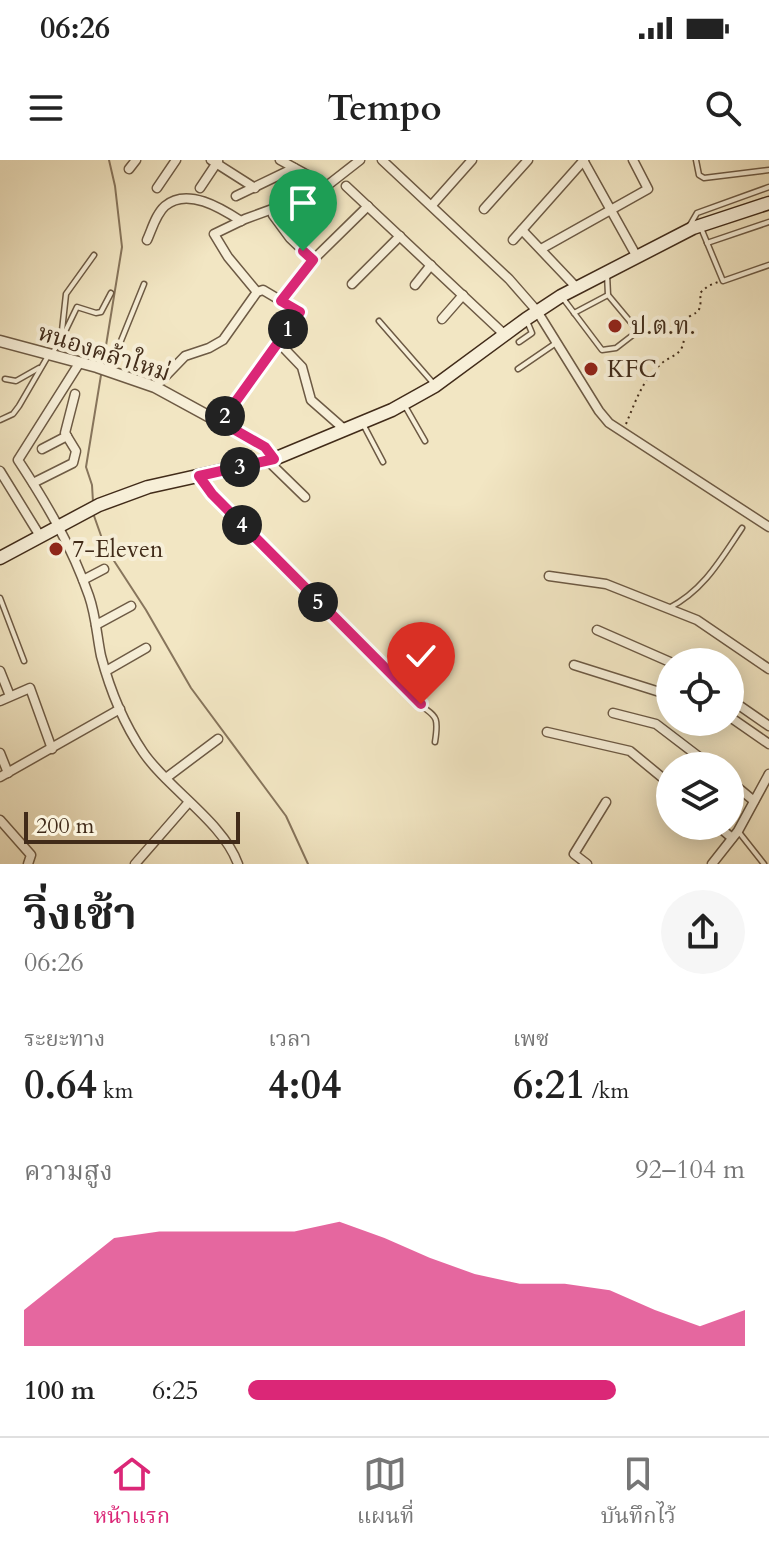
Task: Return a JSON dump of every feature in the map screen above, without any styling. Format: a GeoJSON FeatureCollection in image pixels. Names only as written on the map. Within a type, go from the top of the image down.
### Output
{"type":"FeatureCollection","features":[{"type":"Feature","properties":{"kind":"main road"},"geometry":{"type":"LineString","coordinates":[[0,558],[94,508],[148,487],[270,460],[404,404],[435,386],[561,296],[693,228],[769,203]]}},
{"type":"Feature","properties":{"kind":"street"},"geometry":{"type":"LineString","coordinates":[[129,169],[136,160]]}},
{"type":"Feature","properties":{"kind":"street"},"geometry":{"type":"LineString","coordinates":[[157,188],[176,160]]}},
{"type":"Feature","properties":{"kind":"street"},"geometry":{"type":"LineString","coordinates":[[280,160],[313,178]]}},
{"type":"Feature","properties":{"kind":"street"},"geometry":{"type":"LineString","coordinates":[[257,292],[214,234],[319,192],[360,160]]}},
{"type":"Feature","properties":{"kind":"street"},"geometry":{"type":"LineString","coordinates":[[382,160],[509,279],[531,315],[556,343],[599,411],[621,431],[769,527]]}},
{"type":"Feature","properties":{"kind":"street"},"geometry":{"type":"LineString","coordinates":[[432,205],[472,160]]}},
{"type":"Feature","properties":{"kind":"street"},"geometry":{"type":"LineString","coordinates":[[484,209],[528,160]]}},
{"type":"Feature","properties":{"kind":"street"},"geometry":{"type":"LineString","coordinates":[[513,240],[583,160],[637,257]]}},
{"type":"Feature","properties":{"kind":"street"},"geometry":{"type":"LineString","coordinates":[[200,188],[215,161],[255,188]]}},
{"type":"Feature","properties":{"kind":"street"},"geometry":{"type":"LineString","coordinates":[[541,249],[648,189],[637,162]]}},
{"type":"Feature","properties":{"kind":"street"},"geometry":{"type":"LineString","coordinates":[[236,196],[294,168]]}},
{"type":"Feature","properties":{"kind":"street"},"geometry":{"type":"LineString","coordinates":[[346,186],[505,335]]}},
{"type":"Feature","properties":{"kind":"street"},"geometry":{"type":"LineString","coordinates":[[147,240],[163,208],[177,201],[200,200],[241,221]]}},
{"type":"Feature","properties":{"kind":"street"},"geometry":{"type":"LineString","coordinates":[[281,301],[313,260],[368,206]]}},
{"type":"Feature","properties":{"kind":"street"},"geometry":{"type":"LineString","coordinates":[[273,215],[290,238],[313,260]]}},
{"type":"Feature","properties":{"kind":"street"},"geometry":{"type":"LineString","coordinates":[[522,230],[577,288]]}},
{"type":"Feature","properties":{"kind":"street"},"geometry":{"type":"LineString","coordinates":[[352,284],[400,236]]}},
{"type":"Feature","properties":{"kind":"street"},"geometry":{"type":"LineString","coordinates":[[415,285],[431,265]]}},
{"type":"Feature","properties":{"kind":"street"},"geometry":{"type":"LineString","coordinates":[[155,387],[185,356],[223,340],[257,292],[263,290],[300,312],[221,422]]}},
{"type":"Feature","properties":{"kind":"street"},"geometry":{"type":"LineString","coordinates":[[442,319],[463,295]]}},
{"type":"Feature","properties":{"kind":"street","name":"หนองคล้าใหม่"},"geometry":{"type":"LineString","coordinates":[[0,341],[105,369],[155,387],[265,447],[270,460]]}},
{"type":"Feature","properties":{"kind":"street"},"geometry":{"type":"LineString","coordinates":[[278,342],[302,367],[311,400],[344,429]]}},
{"type":"Feature","properties":{"kind":"street"},"geometry":{"type":"LineString","coordinates":[[80,362],[18,460],[59,525],[83,580],[106,671],[120,709],[144,753],[228,844],[238,864]]}},
{"type":"Feature","properties":{"kind":"street"},"geometry":{"type":"LineString","coordinates":[[33,483],[73,463],[76,451],[65,433],[75,394]]}},
{"type":"Feature","properties":{"kind":"street"},"geometry":{"type":"LineString","coordinates":[[42,449],[67,436]]}},
{"type":"Feature","properties":{"kind":"street"},"geometry":{"type":"LineString","coordinates":[[270,460],[305,497]]}},
{"type":"Feature","properties":{"kind":"street"},"geometry":{"type":"LineString","coordinates":[[0,471],[40,536]]}},
{"type":"Feature","properties":{"kind":"street"},"geometry":{"type":"LineString","coordinates":[[83,580],[104,569]]}},
{"type":"Feature","properties":{"kind":"street"},"geometry":{"type":"LineString","coordinates":[[549,576],[606,584],[697,620],[769,669]]}},
{"type":"Feature","properties":{"kind":"street"},"geometry":{"type":"LineString","coordinates":[[96,625],[131,606]]}},
{"type":"Feature","properties":{"kind":"street"},"geometry":{"type":"LineString","coordinates":[[597,630],[656,656]]}},
{"type":"Feature","properties":{"kind":"street"},"geometry":{"type":"LineString","coordinates":[[106,671],[146,648]]}},
{"type":"Feature","properties":{"kind":"street"},"geometry":{"type":"LineString","coordinates":[[574,665],[656,691]]}},
{"type":"Feature","properties":{"kind":"street"},"geometry":{"type":"LineString","coordinates":[[0,671],[10,696]]}},
{"type":"Feature","properties":{"kind":"street"},"geometry":{"type":"LineString","coordinates":[[0,701],[30,688],[52,749]]}},
{"type":"Feature","properties":{"kind":"street"},"geometry":{"type":"LineString","coordinates":[[0,753],[4,775],[120,709]]}},
{"type":"Feature","properties":{"kind":"street"},"geometry":{"type":"LineString","coordinates":[[744,709],[769,726]]}},
{"type":"Feature","properties":{"kind":"street"},"geometry":{"type":"LineString","coordinates":[[613,713],[656,724],[693,752]]}},
{"type":"Feature","properties":{"kind":"street"},"geometry":{"type":"LineString","coordinates":[[744,727],[769,744]]}},
{"type":"Feature","properties":{"kind":"street"},"geometry":{"type":"LineString","coordinates":[[547,732],[630,751],[656,772]]}},
{"type":"Feature","properties":{"kind":"street"},"geometry":{"type":"LineString","coordinates":[[166,778],[218,739]]}},
{"type":"Feature","properties":{"kind":"street"},"geometry":{"type":"LineString","coordinates":[[744,818],[769,774]]}},
{"type":"Feature","properties":{"kind":"street"},"geometry":{"type":"LineString","coordinates":[[744,793],[754,801]]}},
{"type":"Feature","properties":{"kind":"street"},"geometry":{"type":"LineString","coordinates":[[135,864],[189,802]]}},
{"type":"Feature","properties":{"kind":"street"},"geometry":{"type":"LineString","coordinates":[[587,864],[574,854],[606,802]]}},
{"type":"Feature","properties":{"kind":"street"},"geometry":{"type":"LineString","coordinates":[[0,820],[31,855],[28,864]]}},
{"type":"Feature","properties":{"kind":"street"},"geometry":{"type":"LineString","coordinates":[[712,864],[730,840]]}},
{"type":"Feature","properties":{"kind":"lane"},"geometry":{"type":"LineString","coordinates":[[696,160],[699,175],[704,178],[769,170]]}},
{"type":"Feature","properties":{"kind":"lane"},"geometry":{"type":"LineString","coordinates":[[769,187],[697,213],[693,228],[707,243],[723,281],[769,265]]}},
{"type":"Feature","properties":{"kind":"lane"},"geometry":{"type":"LineString","coordinates":[[707,243],[769,222]]}},
{"type":"Feature","properties":{"kind":"lane"},"geometry":{"type":"LineString","coordinates":[[61,340],[66,294],[94,255]]}},
{"type":"Feature","properties":{"kind":"lane"},"geometry":{"type":"LineString","coordinates":[[561,296],[602,350],[616,348],[638,331],[608,295],[607,272]]}},
{"type":"Feature","properties":{"kind":"lane"},"geometry":{"type":"LineString","coordinates":[[105,369],[144,284]]}},
{"type":"Feature","properties":{"kind":"lane"},"geometry":{"type":"LineString","coordinates":[[0,420],[13,414],[19,406],[61,340],[77,307],[101,312],[111,293]]}},
{"type":"Feature","properties":{"kind":"lane"},"geometry":{"type":"LineString","coordinates":[[574,313],[608,295]]}},
{"type":"Feature","properties":{"kind":"lane"},"geometry":{"type":"LineString","coordinates":[[519,342],[532,333],[531,315]]}},
{"type":"Feature","properties":{"kind":"lane"},"geometry":{"type":"LineString","coordinates":[[379,321],[435,386]]}},
{"type":"Feature","properties":{"kind":"lane"},"geometry":{"type":"LineString","coordinates":[[518,369],[556,343]]}},
{"type":"Feature","properties":{"kind":"lane"},"geometry":{"type":"LineString","coordinates":[[5,379],[16,381],[41,367]]}},
{"type":"Feature","properties":{"kind":"lane"},"geometry":{"type":"LineString","coordinates":[[404,404],[425,441]]}},
{"type":"Feature","properties":{"kind":"lane"},"geometry":{"type":"LineString","coordinates":[[362,422],[383,462]]}},
{"type":"Feature","properties":{"kind":"lane"},"geometry":{"type":"LineString","coordinates":[[199,476],[222,505],[401,682],[414,699],[432,711],[438,725],[435,742]]}},
{"type":"Feature","properties":{"kind":"lane"},"geometry":{"type":"LineString","coordinates":[[667,609],[686,599],[708,579],[742,528]]}},
{"type":"Feature","properties":{"kind":"lane"},"geometry":{"type":"LineString","coordinates":[[0,598],[24,661]]}},
{"type":"Feature","properties":{"kind":"lane"},"geometry":{"type":"LineString","coordinates":[[741,840],[764,864]]}},
{"type":"Feature","properties":{"kind":"path"},"geometry":{"type":"LineString","coordinates":[[621,431],[634,401],[651,375],[661,363],[680,352],[684,343],[681,324],[697,314],[701,306],[700,293],[708,286],[723,281]]}},
{"type":"Feature","properties":{"kind":"waterway"},"geometry":{"type":"LineString","coordinates":[[103,364],[122,247],[109,160]]}},
{"type":"Feature","properties":{"kind":"waterway"},"geometry":{"type":"LineString","coordinates":[[93,502],[86,467],[101,375]]}},
{"type":"Feature","properties":{"kind":"waterway"},"geometry":{"type":"LineString","coordinates":[[93,513],[105,547],[191,688],[286,816],[308,864]]}},
{"type":"Feature","properties":{"kind":"place","name":"ป.ต.ท."},"geometry":{"type":"Point","coordinates":[615,326]}},
{"type":"Feature","properties":{"kind":"place","name":"KFC"},"geometry":{"type":"Point","coordinates":[591,369]}},
{"type":"Feature","properties":{"kind":"place","name":"7-Eleven"},"geometry":{"type":"Point","coordinates":[56,549]}},
{"type":"Feature","properties":{"kind":"route"},"geometry":{"type":"LineString","coordinates":[[303,251],[313,260],[281,301],[300,312],[221,422],[265,447],[274,459],[199,476],[212,494],[421,704]]}}]}
